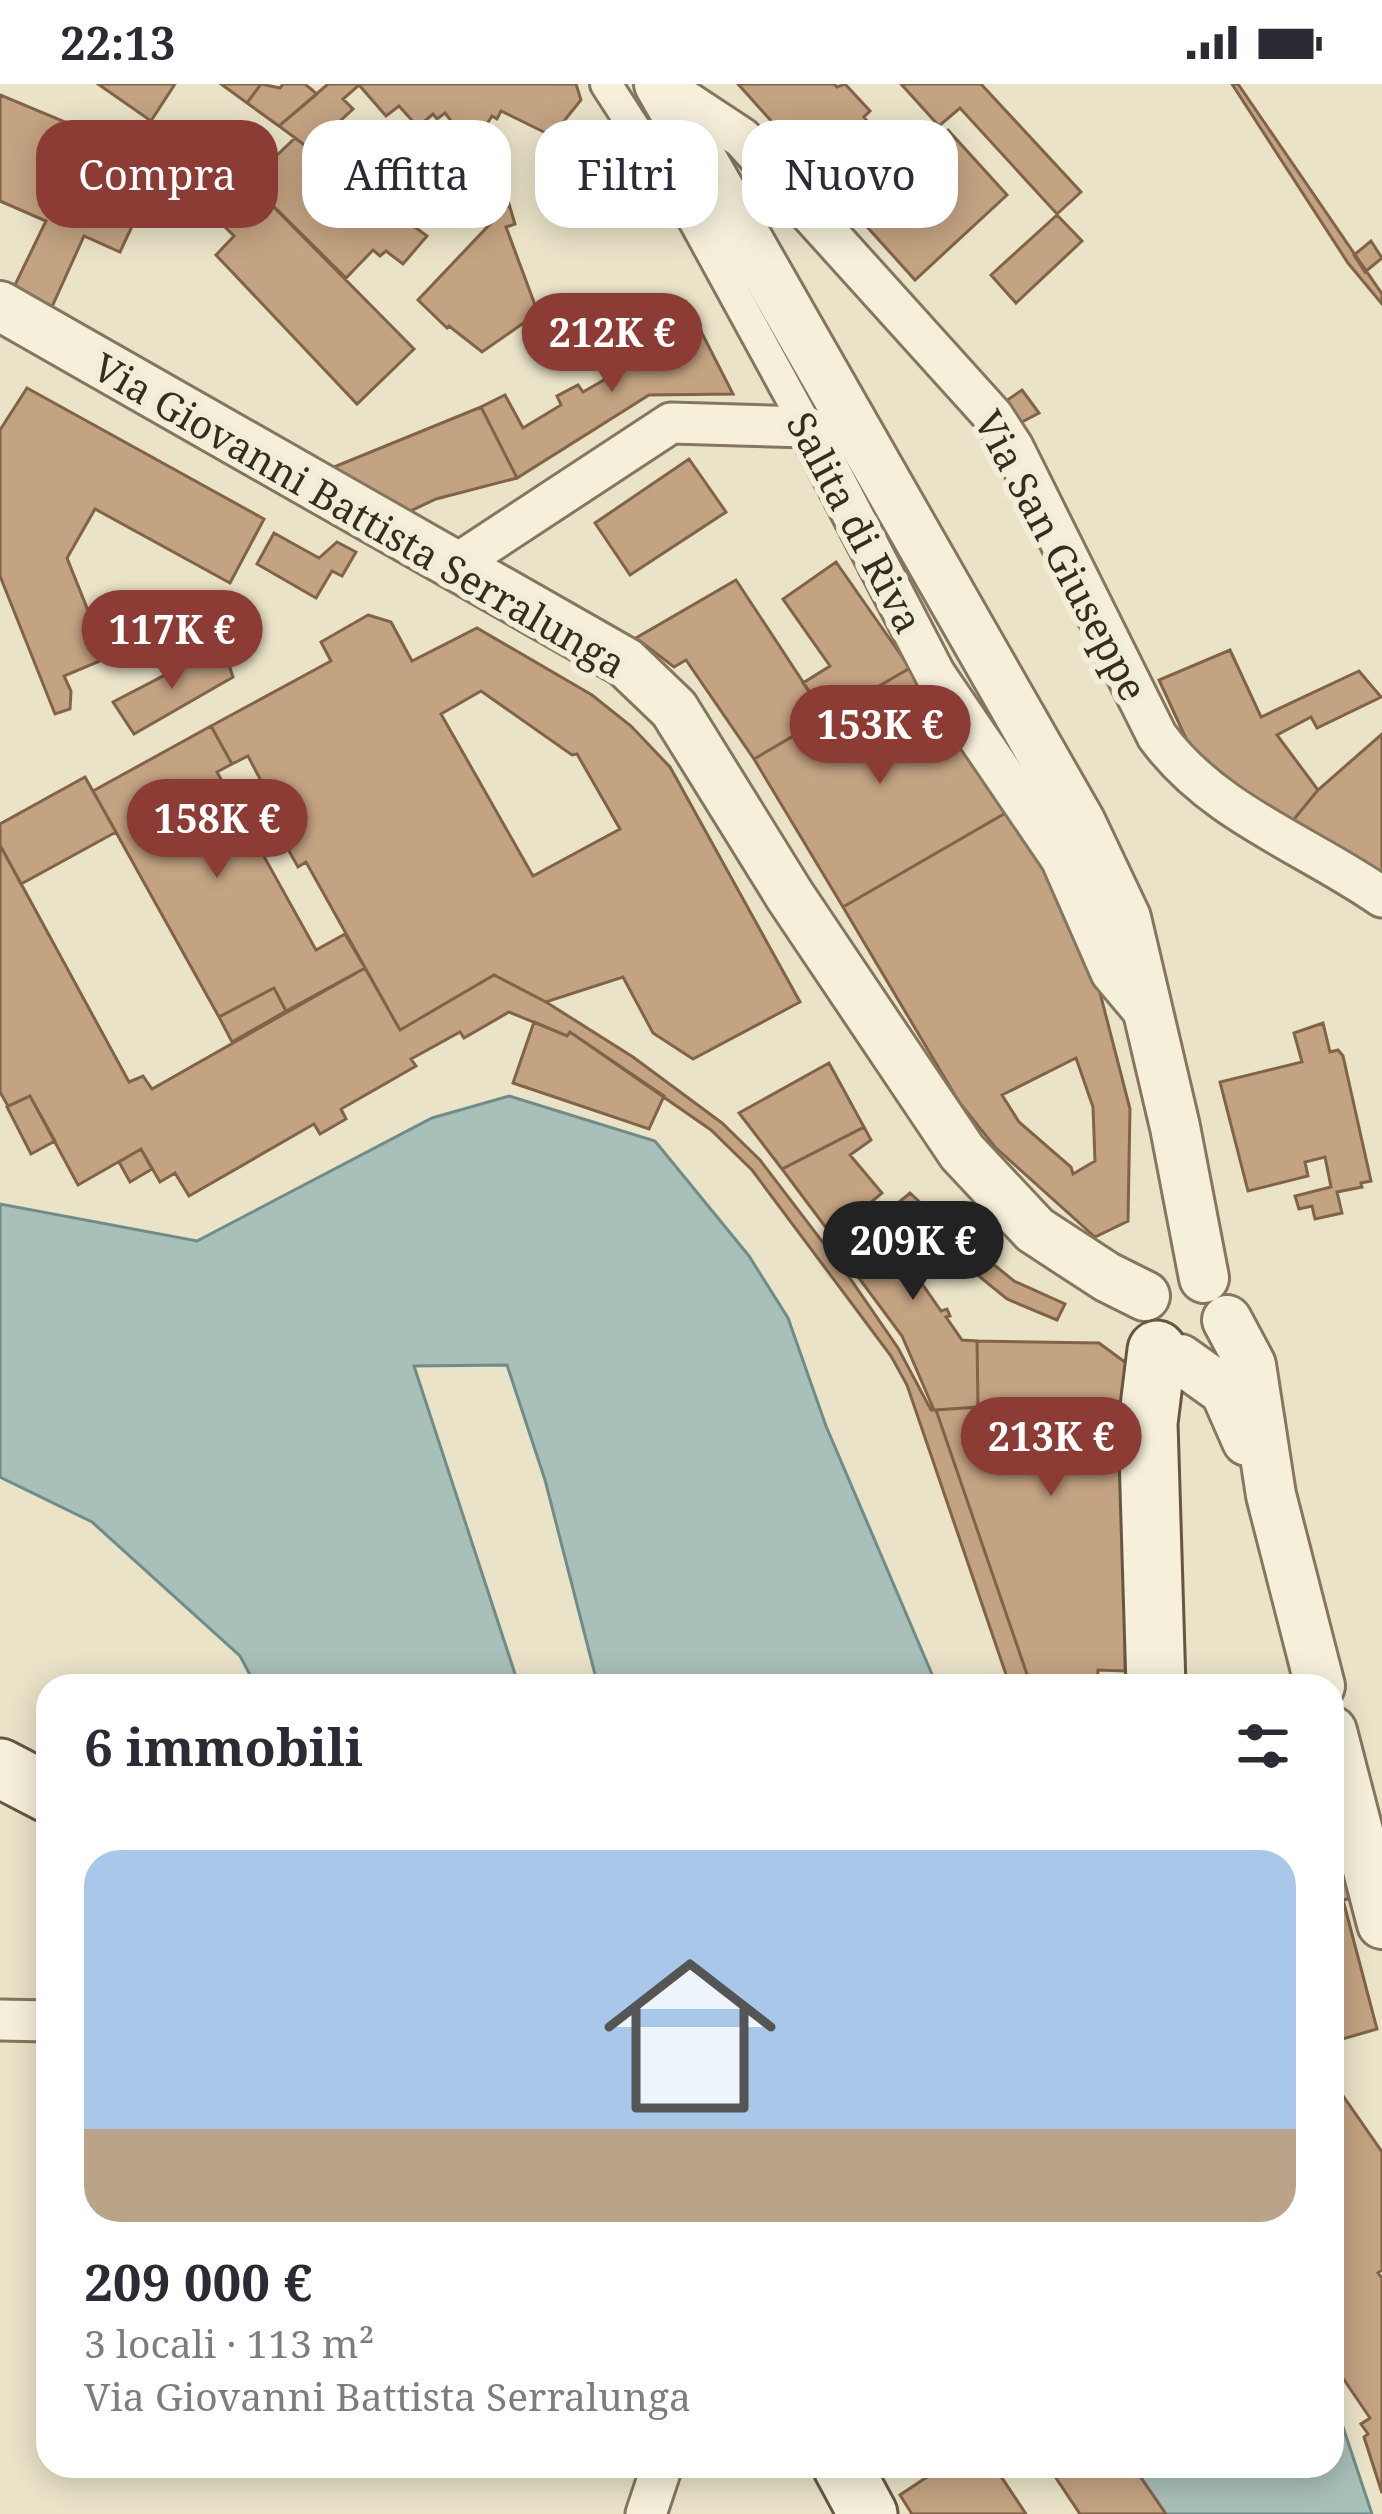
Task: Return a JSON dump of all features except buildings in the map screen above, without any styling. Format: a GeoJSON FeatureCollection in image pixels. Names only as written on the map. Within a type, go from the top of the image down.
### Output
{"type":"FeatureCollection","features":[{"type":"Feature","properties":{"kind":"main road"},"geometry":{"type":"LineString","coordinates":[[1156,1674],[1148,1423],[1160,1335]]}},
{"type":"Feature","properties":{"kind":"main road"},"geometry":{"type":"LineString","coordinates":[[0,1768],[36,1787]]}},
{"type":"Feature","properties":{"kind":"main road"},"geometry":{"type":"LineString","coordinates":[[848,2478],[868,2514]]}},
{"type":"Feature","properties":{"kind":"street","name":"Salita di Riva"},"geometry":{"type":"LineString","coordinates":[[607,84],[695,222],[935,674],[1061,859],[1111,973],[1148,1017]]}},
{"type":"Feature","properties":{"kind":"street","name":"Salita di Riva"},"geometry":{"type":"LineString","coordinates":[[660,84],[1081,823],[1126,918],[1175,1127],[1204,1278]]}},
{"type":"Feature","properties":{"kind":"street","name":"Via San Giuseppe"},"geometry":{"type":"LineString","coordinates":[[660,84],[742,138],[993,416],[1013,447],[1157,736],[1179,766],[1238,811],[1382,897]]}},
{"type":"Feature","properties":{"kind":"street","name":"Via Giovanni Battista Serralunga"},"geometry":{"type":"LineString","coordinates":[[0,306],[625,662],[674,709],[790,896],[962,1152],[1035,1230],[1091,1268],[1225,1390],[1271,1495]]}},
{"type":"Feature","properties":{"kind":"street"},"geometry":{"type":"LineString","coordinates":[[454,565],[671,423],[807,427]]}},
{"type":"Feature","properties":{"kind":"street"},"geometry":{"type":"LineString","coordinates":[[1227,1320],[1217,1344],[1206,1353],[1160,1335],[1164,1277],[1191,1273],[1222,1295],[1227,1320],[1251,1365],[1271,1495],[1317,1674]]}},
{"type":"Feature","properties":{"kind":"street"},"geometry":{"type":"LineString","coordinates":[[1344,1777],[1382,1924]]}},
{"type":"Feature","properties":{"kind":"street"},"geometry":{"type":"LineString","coordinates":[[0,2020],[36,2021]]}},
{"type":"Feature","properties":{"kind":"street"},"geometry":{"type":"LineString","coordinates":[[646,2514],[658,2478]]}},
{"type":"Feature","properties":{"kind":"water"},"geometry":{"type":"Polygon","coordinates":[[[509,1096],[655,1141],[749,1256],[788,1318],[826,1426],[932,1674],[595,1674],[545,1480],[507,1365],[414,1366],[515,1674],[250,1674],[240,1656],[92,1522],[0,1477],[0,1204],[197,1241],[432,1118],[509,1096]]]}},
{"type":"Feature","properties":{"kind":"water"},"geometry":{"type":"Polygon","coordinates":[[[1344,2430],[1372,2514],[1157,2514],[1135,2478],[1344,2478],[1344,2430]]]}}]}
